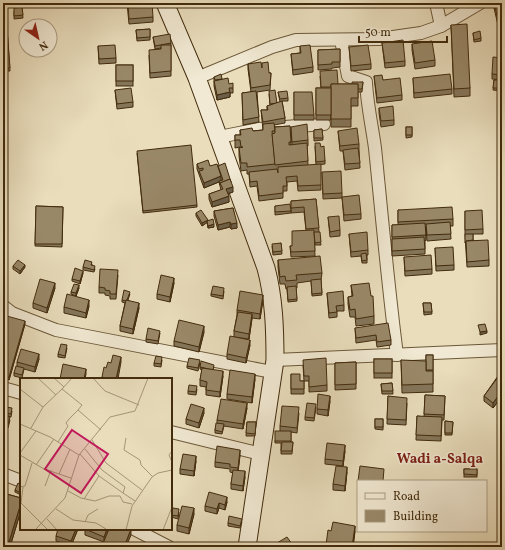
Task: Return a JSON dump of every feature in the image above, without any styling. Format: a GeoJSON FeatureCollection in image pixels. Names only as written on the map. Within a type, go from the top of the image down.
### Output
{"type":"FeatureCollection","features":[{"type":"Feature","properties":{"kind":"street"},"geometry":{"type":"LineString","coordinates":[[165,3],[197,78],[219,137],[266,268],[271,290],[275,336],[274,366],[247,547]]}},
{"type":"Feature","properties":{"kind":"street"},"geometry":{"type":"LineString","coordinates":[[436,3],[441,26]]}},
{"type":"Feature","properties":{"kind":"street"},"geometry":{"type":"LineString","coordinates":[[197,78],[272,47],[296,40],[341,40],[407,36],[441,26],[480,3]]}},
{"type":"Feature","properties":{"kind":"street"},"geometry":{"type":"LineString","coordinates":[[341,40],[348,76],[366,82],[367,108],[375,146],[388,285],[397,355]]}},
{"type":"Feature","properties":{"kind":"street"},"geometry":{"type":"LineString","coordinates":[[219,137],[259,130],[324,124]]}},
{"type":"Feature","properties":{"kind":"street"},"geometry":{"type":"LineString","coordinates":[[3,306],[12,313],[56,330],[274,366],[468,350],[502,350]]}},
{"type":"Feature","properties":{"kind":"street"},"geometry":{"type":"LineString","coordinates":[[3,388],[20,393]]}},
{"type":"Feature","properties":{"kind":"street"},"geometry":{"type":"LineString","coordinates":[[172,432],[261,454]]}},
{"type":"Feature","properties":{"kind":"street"},"geometry":{"type":"LineString","coordinates":[[3,474],[20,481]]}},
{"type":"Feature","properties":{"kind":"street"},"geometry":{"type":"LineString","coordinates":[[136,530],[169,547]]}},
{"type":"Feature","properties":{"kind":"building"},"geometry":{"type":"Polygon","coordinates":[[[128,3],[152,3],[153,17],[129,19],[128,3]]]}},
{"type":"Feature","properties":{"kind":"building"},"geometry":{"type":"Polygon","coordinates":[[[494,3],[502,3],[502,19],[498,20],[494,3]]]}},
{"type":"Feature","properties":{"kind":"building"},"geometry":{"type":"Polygon","coordinates":[[[22,7],[23,15],[14,16],[14,8],[22,7]]]}},
{"type":"Feature","properties":{"kind":"building"},"geometry":{"type":"Polygon","coordinates":[[[6,15],[10,68],[3,68],[3,16],[6,15]]]}},
{"type":"Feature","properties":{"kind":"building"},"geometry":{"type":"Polygon","coordinates":[[[467,24],[470,88],[454,89],[451,25],[467,24]]]}},
{"type":"Feature","properties":{"kind":"building"},"geometry":{"type":"Polygon","coordinates":[[[150,29],[150,37],[137,38],[136,30],[150,29]]]}},
{"type":"Feature","properties":{"kind":"building"},"geometry":{"type":"Polygon","coordinates":[[[480,31],[481,38],[474,40],[473,33],[480,31]]]}},
{"type":"Feature","properties":{"kind":"building"},"geometry":{"type":"Polygon","coordinates":[[[170,34],[171,43],[155,46],[153,37],[170,34]]]}},
{"type":"Feature","properties":{"kind":"building"},"geometry":{"type":"Polygon","coordinates":[[[403,40],[405,61],[385,63],[382,43],[403,40]]]}},
{"type":"Feature","properties":{"kind":"building"},"geometry":{"type":"Polygon","coordinates":[[[432,41],[435,60],[415,63],[412,44],[432,41]]]}},
{"type":"Feature","properties":{"kind":"building"},"geometry":{"type":"Polygon","coordinates":[[[115,45],[116,58],[99,59],[98,46],[115,45]]]}},
{"type":"Feature","properties":{"kind":"building"},"geometry":{"type":"Polygon","coordinates":[[[161,45],[171,45],[171,71],[150,73],[149,50],[161,49],[161,45]]]}},
{"type":"Feature","properties":{"kind":"building"},"geometry":{"type":"Polygon","coordinates":[[[310,45],[313,67],[293,70],[291,54],[301,53],[300,46],[310,45]]]}},
{"type":"Feature","properties":{"kind":"building"},"geometry":{"type":"Polygon","coordinates":[[[368,45],[371,64],[351,66],[349,47],[368,45]]]}},
{"type":"Feature","properties":{"kind":"building"},"geometry":{"type":"Polygon","coordinates":[[[340,49],[340,62],[318,65],[318,50],[340,49]]]}},
{"type":"Feature","properties":{"kind":"building"},"geometry":{"type":"Polygon","coordinates":[[[493,57],[502,58],[502,75],[492,74],[493,57]]]}},
{"type":"Feature","properties":{"kind":"building"},"geometry":{"type":"Polygon","coordinates":[[[261,62],[262,68],[262,63],[268,62],[269,73],[271,73],[270,85],[251,88],[248,64],[261,62]]]}},
{"type":"Feature","properties":{"kind":"building"},"geometry":{"type":"Polygon","coordinates":[[[116,65],[133,65],[133,81],[116,81],[116,65]]]}},
{"type":"Feature","properties":{"kind":"building"},"geometry":{"type":"Polygon","coordinates":[[[337,70],[338,84],[331,84],[331,87],[321,87],[320,71],[337,70]]]}},
{"type":"Feature","properties":{"kind":"building"},"geometry":{"type":"Polygon","coordinates":[[[221,74],[222,79],[215,80],[214,77],[221,74]]]}},
{"type":"Feature","properties":{"kind":"building"},"geometry":{"type":"Polygon","coordinates":[[[450,74],[452,89],[414,93],[413,78],[450,74]]]}},
{"type":"Feature","properties":{"kind":"building"},"geometry":{"type":"Polygon","coordinates":[[[382,75],[383,80],[400,78],[402,95],[377,98],[374,76],[382,75]]]}},
{"type":"Feature","properties":{"kind":"building"},"geometry":{"type":"Polygon","coordinates":[[[228,78],[229,84],[233,83],[233,88],[229,88],[230,92],[217,95],[214,81],[228,78]]]}},
{"type":"Feature","properties":{"kind":"building"},"geometry":{"type":"Polygon","coordinates":[[[494,80],[502,80],[502,88],[493,88],[494,80]]]}},
{"type":"Feature","properties":{"kind":"building"},"geometry":{"type":"Polygon","coordinates":[[[352,82],[363,82],[362,89],[358,89],[358,84],[352,84],[352,82]]]}},
{"type":"Feature","properties":{"kind":"building"},"geometry":{"type":"Polygon","coordinates":[[[331,84],[358,84],[358,98],[351,98],[351,119],[331,119],[331,84]]]}},
{"type":"Feature","properties":{"kind":"building"},"geometry":{"type":"Polygon","coordinates":[[[131,88],[133,102],[117,104],[115,90],[131,88]]]}},
{"type":"Feature","properties":{"kind":"building"},"geometry":{"type":"Polygon","coordinates":[[[316,88],[331,88],[331,115],[316,115],[316,88]]]}},
{"type":"Feature","properties":{"kind":"building"},"geometry":{"type":"Polygon","coordinates":[[[275,90],[277,103],[270,104],[269,91],[275,90]]]}},
{"type":"Feature","properties":{"kind":"building"},"geometry":{"type":"Polygon","coordinates":[[[256,91],[259,117],[243,120],[242,93],[256,91]]]}},
{"type":"Feature","properties":{"kind":"building"},"geometry":{"type":"Polygon","coordinates":[[[287,91],[288,98],[280,99],[278,92],[287,91]]]}},
{"type":"Feature","properties":{"kind":"building"},"geometry":{"type":"Polygon","coordinates":[[[294,92],[312,92],[314,115],[294,115],[294,92]]]}},
{"type":"Feature","properties":{"kind":"building"},"geometry":{"type":"Polygon","coordinates":[[[282,101],[285,118],[263,122],[261,110],[268,110],[267,106],[282,101]]]}},
{"type":"Feature","properties":{"kind":"building"},"geometry":{"type":"Polygon","coordinates":[[[393,106],[394,120],[381,121],[379,108],[393,106]]]}},
{"type":"Feature","properties":{"kind":"building"},"geometry":{"type":"Polygon","coordinates":[[[274,123],[275,131],[272,131],[275,164],[247,167],[247,163],[241,163],[239,148],[243,147],[241,147],[240,140],[235,140],[235,135],[241,135],[240,130],[252,128],[253,131],[263,130],[263,124],[274,123]]]}},
{"type":"Feature","properties":{"kind":"building"},"geometry":{"type":"Polygon","coordinates":[[[307,124],[308,140],[292,142],[291,127],[307,124]]]}},
{"type":"Feature","properties":{"kind":"building"},"geometry":{"type":"Polygon","coordinates":[[[290,126],[291,142],[289,142],[289,145],[307,143],[308,161],[275,165],[272,134],[275,133],[275,127],[290,126]]]}},
{"type":"Feature","properties":{"kind":"building"},"geometry":{"type":"Polygon","coordinates":[[[406,127],[412,127],[412,135],[406,135],[406,127]]]}},
{"type":"Feature","properties":{"kind":"building"},"geometry":{"type":"Polygon","coordinates":[[[357,128],[359,144],[340,146],[338,131],[357,128]]]}},
{"type":"Feature","properties":{"kind":"building"},"geometry":{"type":"Polygon","coordinates":[[[322,129],[323,138],[314,138],[314,130],[322,129]]]}},
{"type":"Feature","properties":{"kind":"building"},"geometry":{"type":"Polygon","coordinates":[[[315,143],[320,143],[321,147],[324,146],[325,161],[316,162],[315,143]]]}},
{"type":"Feature","properties":{"kind":"building"},"geometry":{"type":"Polygon","coordinates":[[[191,145],[197,205],[143,211],[137,151],[191,145]]]}},
{"type":"Feature","properties":{"kind":"building"},"geometry":{"type":"Polygon","coordinates":[[[358,148],[360,163],[345,164],[343,150],[358,148]]]}},
{"type":"Feature","properties":{"kind":"building"},"geometry":{"type":"Polygon","coordinates":[[[208,160],[210,166],[217,164],[221,176],[204,183],[199,171],[203,170],[203,168],[199,169],[197,164],[208,160]]]}},
{"type":"Feature","properties":{"kind":"building"},"geometry":{"type":"Polygon","coordinates":[[[225,163],[231,182],[230,179],[220,183],[220,185],[219,181],[223,180],[218,166],[225,163]]]}},
{"type":"Feature","properties":{"kind":"building"},"geometry":{"type":"Polygon","coordinates":[[[321,164],[321,185],[298,186],[297,176],[286,177],[287,186],[283,186],[283,193],[259,196],[257,181],[250,182],[249,172],[277,169],[278,173],[278,167],[321,164]]]}},
{"type":"Feature","properties":{"kind":"building"},"geometry":{"type":"Polygon","coordinates":[[[341,171],[342,193],[323,194],[322,172],[341,171]]]}},
{"type":"Feature","properties":{"kind":"building"},"geometry":{"type":"Polygon","coordinates":[[[230,179],[233,187],[226,189],[229,196],[212,202],[209,194],[223,189],[220,183],[230,179]]]}},
{"type":"Feature","properties":{"kind":"building"},"geometry":{"type":"Polygon","coordinates":[[[359,195],[361,214],[344,215],[342,197],[359,195]]]}},
{"type":"Feature","properties":{"kind":"building"},"geometry":{"type":"Polygon","coordinates":[[[316,199],[319,228],[306,229],[304,207],[291,208],[291,201],[316,199]]]}},
{"type":"Feature","properties":{"kind":"building"},"geometry":{"type":"Polygon","coordinates":[[[290,204],[291,211],[275,212],[275,206],[290,204]]]}},
{"type":"Feature","properties":{"kind":"building"},"geometry":{"type":"Polygon","coordinates":[[[36,206],[63,207],[62,244],[35,244],[36,206]]]}},
{"type":"Feature","properties":{"kind":"building"},"geometry":{"type":"Polygon","coordinates":[[[452,207],[453,219],[398,222],[398,210],[452,207]]]}},
{"type":"Feature","properties":{"kind":"building"},"geometry":{"type":"Polygon","coordinates":[[[233,208],[237,223],[231,224],[230,222],[218,225],[214,211],[233,208]]]}},
{"type":"Feature","properties":{"kind":"building"},"geometry":{"type":"Polygon","coordinates":[[[201,210],[208,220],[202,223],[196,213],[201,210]]]}},
{"type":"Feature","properties":{"kind":"building"},"geometry":{"type":"Polygon","coordinates":[[[482,210],[483,229],[465,230],[465,211],[482,210]]]}},
{"type":"Feature","properties":{"kind":"building"},"geometry":{"type":"Polygon","coordinates":[[[339,216],[340,230],[330,232],[328,217],[339,216]]]}},
{"type":"Feature","properties":{"kind":"building"},"geometry":{"type":"Polygon","coordinates":[[[213,219],[214,224],[208,226],[207,221],[213,219]]]}},
{"type":"Feature","properties":{"kind":"building"},"geometry":{"type":"Polygon","coordinates":[[[450,222],[451,234],[427,235],[426,224],[450,222]]]}},
{"type":"Feature","properties":{"kind":"building"},"geometry":{"type":"Polygon","coordinates":[[[425,223],[426,235],[392,237],[392,225],[425,223]]]}},
{"type":"Feature","properties":{"kind":"building"},"geometry":{"type":"Polygon","coordinates":[[[314,230],[315,251],[291,252],[290,246],[292,246],[292,231],[314,230]]]}},
{"type":"Feature","properties":{"kind":"building"},"geometry":{"type":"Polygon","coordinates":[[[314,232],[320,232],[321,242],[315,243],[314,232]]]}},
{"type":"Feature","properties":{"kind":"building"},"geometry":{"type":"Polygon","coordinates":[[[367,232],[368,250],[351,252],[349,234],[367,232]]]}},
{"type":"Feature","properties":{"kind":"building"},"geometry":{"type":"Polygon","coordinates":[[[465,234],[473,234],[473,240],[466,241],[465,243],[465,234]]]}},
{"type":"Feature","properties":{"kind":"building"},"geometry":{"type":"Polygon","coordinates":[[[424,237],[425,249],[392,251],[392,239],[424,237]]]}},
{"type":"Feature","properties":{"kind":"building"},"geometry":{"type":"Polygon","coordinates":[[[488,240],[489,260],[467,262],[466,241],[488,240]]]}},
{"type":"Feature","properties":{"kind":"building"},"geometry":{"type":"Polygon","coordinates":[[[281,243],[282,251],[273,252],[272,244],[281,243]]]}},
{"type":"Feature","properties":{"kind":"building"},"geometry":{"type":"Polygon","coordinates":[[[453,247],[454,265],[436,266],[435,248],[453,247]]]}},
{"type":"Feature","properties":{"kind":"building"},"geometry":{"type":"Polygon","coordinates":[[[366,253],[367,260],[362,261],[361,254],[366,253]]]}},
{"type":"Feature","properties":{"kind":"building"},"geometry":{"type":"Polygon","coordinates":[[[431,255],[432,269],[405,271],[404,257],[431,255]]]}},
{"type":"Feature","properties":{"kind":"building"},"geometry":{"type":"Polygon","coordinates":[[[320,256],[322,273],[296,275],[297,280],[286,281],[285,276],[280,277],[278,260],[320,256]]]}},
{"type":"Feature","properties":{"kind":"building"},"geometry":{"type":"Polygon","coordinates":[[[18,260],[25,265],[20,271],[13,266],[18,260]]]}},
{"type":"Feature","properties":{"kind":"building"},"geometry":{"type":"Polygon","coordinates":[[[85,260],[92,262],[91,265],[95,266],[94,270],[83,267],[85,260]]]}},
{"type":"Feature","properties":{"kind":"building"},"geometry":{"type":"Polygon","coordinates":[[[498,260],[502,260],[502,280],[499,281],[498,260]]]}},
{"type":"Feature","properties":{"kind":"building"},"geometry":{"type":"Polygon","coordinates":[[[75,268],[83,271],[80,281],[72,279],[75,268]]]}},
{"type":"Feature","properties":{"kind":"building"},"geometry":{"type":"Polygon","coordinates":[[[100,269],[118,270],[116,294],[110,294],[110,291],[99,287],[100,269]]]}},
{"type":"Feature","properties":{"kind":"building"},"geometry":{"type":"Polygon","coordinates":[[[161,275],[174,278],[170,297],[157,294],[161,275]]]}},
{"type":"Feature","properties":{"kind":"building"},"geometry":{"type":"Polygon","coordinates":[[[40,279],[55,283],[47,308],[33,303],[40,279]]]}},
{"type":"Feature","properties":{"kind":"building"},"geometry":{"type":"Polygon","coordinates":[[[321,279],[322,293],[312,294],[311,280],[321,279]]]}},
{"type":"Feature","properties":{"kind":"building"},"geometry":{"type":"Polygon","coordinates":[[[369,283],[371,296],[373,296],[374,316],[356,319],[355,309],[350,310],[348,297],[353,296],[351,285],[369,283]]]}},
{"type":"Feature","properties":{"kind":"building"},"geometry":{"type":"Polygon","coordinates":[[[74,284],[79,285],[76,293],[71,292],[74,284]]]}},
{"type":"Feature","properties":{"kind":"building"},"geometry":{"type":"Polygon","coordinates":[[[500,284],[502,284],[502,302],[501,302],[500,284]]]}},
{"type":"Feature","properties":{"kind":"building"},"geometry":{"type":"Polygon","coordinates":[[[213,286],[224,288],[223,296],[211,294],[213,286]]]}},
{"type":"Feature","properties":{"kind":"building"},"geometry":{"type":"Polygon","coordinates":[[[296,286],[297,299],[288,300],[287,287],[296,286]]]}},
{"type":"Feature","properties":{"kind":"building"},"geometry":{"type":"Polygon","coordinates":[[[124,290],[130,292],[126,301],[122,300],[124,290]]]}},
{"type":"Feature","properties":{"kind":"building"},"geometry":{"type":"Polygon","coordinates":[[[240,291],[263,295],[260,314],[237,310],[240,291]]]}},
{"type":"Feature","properties":{"kind":"building"},"geometry":{"type":"Polygon","coordinates":[[[343,291],[344,305],[336,306],[337,312],[329,313],[327,293],[343,291]]]}},
{"type":"Feature","properties":{"kind":"building"},"geometry":{"type":"Polygon","coordinates":[[[67,294],[89,300],[86,313],[64,307],[67,294]]]}},
{"type":"Feature","properties":{"kind":"building"},"geometry":{"type":"Polygon","coordinates":[[[126,300],[139,303],[133,329],[120,326],[126,300]]]}},
{"type":"Feature","properties":{"kind":"building"},"geometry":{"type":"Polygon","coordinates":[[[423,303],[431,303],[432,312],[424,312],[423,303]]]}},
{"type":"Feature","properties":{"kind":"building"},"geometry":{"type":"Polygon","coordinates":[[[498,311],[502,311],[502,336],[499,337],[498,311]]]}},
{"type":"Feature","properties":{"kind":"building"},"geometry":{"type":"Polygon","coordinates":[[[238,312],[252,314],[249,334],[234,331],[238,312]]]}},
{"type":"Feature","properties":{"kind":"building"},"geometry":{"type":"Polygon","coordinates":[[[3,315],[25,321],[9,377],[3,375],[3,315]]]}},
{"type":"Feature","properties":{"kind":"building"},"geometry":{"type":"Polygon","coordinates":[[[179,320],[204,326],[199,347],[174,341],[179,320]]]}},
{"type":"Feature","properties":{"kind":"building"},"geometry":{"type":"Polygon","coordinates":[[[388,323],[391,340],[377,342],[376,335],[356,338],[355,328],[388,323]]]}},
{"type":"Feature","properties":{"kind":"building"},"geometry":{"type":"Polygon","coordinates":[[[485,324],[487,331],[480,332],[478,325],[485,324]]]}},
{"type":"Feature","properties":{"kind":"building"},"geometry":{"type":"Polygon","coordinates":[[[148,328],[160,331],[158,341],[146,339],[148,328]]]}},
{"type":"Feature","properties":{"kind":"building"},"geometry":{"type":"Polygon","coordinates":[[[230,336],[250,340],[246,358],[227,354],[230,336]]]}},
{"type":"Feature","properties":{"kind":"building"},"geometry":{"type":"Polygon","coordinates":[[[61,344],[67,345],[65,356],[58,354],[61,344]]]}},
{"type":"Feature","properties":{"kind":"building"},"geometry":{"type":"Polygon","coordinates":[[[21,349],[39,354],[35,367],[17,362],[21,349]]]}},
{"type":"Feature","properties":{"kind":"building"},"geometry":{"type":"Polygon","coordinates":[[[113,355],[121,357],[116,378],[102,377],[104,367],[106,368],[108,362],[111,363],[113,355]]]}},
{"type":"Feature","properties":{"kind":"building"},"geometry":{"type":"Polygon","coordinates":[[[426,355],[433,355],[433,370],[426,370],[426,355]]]}},
{"type":"Feature","properties":{"kind":"building"},"geometry":{"type":"Polygon","coordinates":[[[156,356],[162,357],[161,364],[154,363],[156,356]]]}},
{"type":"Feature","properties":{"kind":"building"},"geometry":{"type":"Polygon","coordinates":[[[189,358],[200,360],[198,368],[187,366],[189,358]]]}},
{"type":"Feature","properties":{"kind":"building"},"geometry":{"type":"Polygon","coordinates":[[[326,358],[327,385],[309,387],[309,376],[304,376],[303,360],[326,358]]]}},
{"type":"Feature","properties":{"kind":"building"},"geometry":{"type":"Polygon","coordinates":[[[374,359],[392,359],[392,373],[374,373],[374,359]]]}},
{"type":"Feature","properties":{"kind":"building"},"geometry":{"type":"Polygon","coordinates":[[[401,360],[426,361],[426,371],[433,371],[433,384],[402,385],[401,360]]]}},
{"type":"Feature","properties":{"kind":"building"},"geometry":{"type":"Polygon","coordinates":[[[201,361],[214,365],[213,370],[200,367],[201,361]]]}},
{"type":"Feature","properties":{"kind":"building"},"geometry":{"type":"Polygon","coordinates":[[[356,362],[356,384],[335,385],[335,363],[356,362]]]}},
{"type":"Feature","properties":{"kind":"building"},"geometry":{"type":"Polygon","coordinates":[[[63,364],[86,369],[84,378],[60,378],[63,364]]]}},
{"type":"Feature","properties":{"kind":"building"},"geometry":{"type":"Polygon","coordinates":[[[502,365],[502,391],[493,403],[484,396],[501,373],[498,370],[502,365]]]}},
{"type":"Feature","properties":{"kind":"building"},"geometry":{"type":"Polygon","coordinates":[[[16,366],[24,368],[22,375],[14,373],[16,366]]]}},
{"type":"Feature","properties":{"kind":"building"},"geometry":{"type":"Polygon","coordinates":[[[202,368],[223,371],[220,392],[206,390],[207,382],[200,380],[202,368]]]}},
{"type":"Feature","properties":{"kind":"building"},"geometry":{"type":"Polygon","coordinates":[[[230,370],[255,374],[252,397],[227,394],[230,370]]]}},
{"type":"Feature","properties":{"kind":"building"},"geometry":{"type":"Polygon","coordinates":[[[291,374],[300,374],[300,381],[304,381],[304,389],[291,389],[291,374]]]}},
{"type":"Feature","properties":{"kind":"building"},"geometry":{"type":"Polygon","coordinates":[[[392,383],[393,391],[382,391],[381,384],[392,383]]]}},
{"type":"Feature","properties":{"kind":"building"},"geometry":{"type":"Polygon","coordinates":[[[189,385],[197,386],[196,392],[188,391],[189,385]]]}},
{"type":"Feature","properties":{"kind":"building"},"geometry":{"type":"Polygon","coordinates":[[[318,394],[330,396],[328,410],[317,409],[318,394]]]}},
{"type":"Feature","properties":{"kind":"building"},"geometry":{"type":"Polygon","coordinates":[[[425,395],[445,396],[444,415],[424,414],[425,395]]]}},
{"type":"Feature","properties":{"kind":"building"},"geometry":{"type":"Polygon","coordinates":[[[388,396],[407,398],[406,420],[387,419],[388,396]]]}},
{"type":"Feature","properties":{"kind":"building"},"geometry":{"type":"Polygon","coordinates":[[[221,399],[247,403],[243,424],[217,420],[221,399]]]}},
{"type":"Feature","properties":{"kind":"building"},"geometry":{"type":"Polygon","coordinates":[[[307,403],[316,404],[314,418],[305,417],[307,403]]]}},
{"type":"Feature","properties":{"kind":"building"},"geometry":{"type":"Polygon","coordinates":[[[191,404],[204,408],[199,423],[186,419],[191,404]]]}},
{"type":"Feature","properties":{"kind":"building"},"geometry":{"type":"Polygon","coordinates":[[[282,406],[299,407],[297,428],[280,426],[282,406]]]}},
{"type":"Feature","properties":{"kind":"building"},"geometry":{"type":"Polygon","coordinates":[[[6,407],[12,408],[11,414],[5,413],[6,407]]]}},
{"type":"Feature","properties":{"kind":"building"},"geometry":{"type":"Polygon","coordinates":[[[3,415],[10,417],[8,425],[3,424],[3,415]]]}},
{"type":"Feature","properties":{"kind":"building"},"geometry":{"type":"Polygon","coordinates":[[[417,416],[442,417],[441,436],[416,435],[417,416]]]}},
{"type":"Feature","properties":{"kind":"building"},"geometry":{"type":"Polygon","coordinates":[[[375,419],[383,419],[383,427],[375,427],[375,419]]]}},
{"type":"Feature","properties":{"kind":"building"},"geometry":{"type":"Polygon","coordinates":[[[445,421],[453,422],[452,433],[445,433],[445,421]]]}},
{"type":"Feature","properties":{"kind":"building"},"geometry":{"type":"Polygon","coordinates":[[[247,422],[256,422],[255,434],[246,433],[247,422]]]}},
{"type":"Feature","properties":{"kind":"building"},"geometry":{"type":"Polygon","coordinates":[[[216,423],[224,424],[222,432],[215,430],[216,423]]]}},
{"type":"Feature","properties":{"kind":"building"},"geometry":{"type":"Polygon","coordinates":[[[275,431],[291,431],[291,441],[275,441],[275,431]]]}},
{"type":"Feature","properties":{"kind":"building"},"geometry":{"type":"Polygon","coordinates":[[[282,442],[293,442],[292,451],[281,451],[282,442]]]}},
{"type":"Feature","properties":{"kind":"building"},"geometry":{"type":"Polygon","coordinates":[[[327,443],[345,445],[343,461],[325,459],[327,443]]]}},
{"type":"Feature","properties":{"kind":"building"},"geometry":{"type":"Polygon","coordinates":[[[217,446],[240,450],[238,468],[230,467],[230,464],[215,462],[217,446]]]}},
{"type":"Feature","properties":{"kind":"building"},"geometry":{"type":"Polygon","coordinates":[[[183,454],[196,456],[194,471],[180,469],[183,454]]]}},
{"type":"Feature","properties":{"kind":"building"},"geometry":{"type":"Polygon","coordinates":[[[336,466],[347,467],[345,486],[333,484],[336,466]]]}},
{"type":"Feature","properties":{"kind":"building"},"geometry":{"type":"Polygon","coordinates":[[[360,466],[384,469],[383,480],[358,480],[360,466]]]}},
{"type":"Feature","properties":{"kind":"building"},"geometry":{"type":"Polygon","coordinates":[[[464,469],[477,469],[477,475],[464,474],[464,469]]]}},
{"type":"Feature","properties":{"kind":"building"},"geometry":{"type":"Polygon","coordinates":[[[233,470],[245,471],[243,486],[231,484],[233,470]]]}},
{"type":"Feature","properties":{"kind":"building"},"geometry":{"type":"Polygon","coordinates":[[[18,483],[20,484],[20,492],[15,490],[18,483]]]}},
{"type":"Feature","properties":{"kind":"building"},"geometry":{"type":"Polygon","coordinates":[[[209,492],[227,497],[225,505],[219,503],[217,509],[205,506],[209,492]]]}},
{"type":"Feature","properties":{"kind":"building"},"geometry":{"type":"Polygon","coordinates":[[[3,493],[20,498],[20,506],[9,542],[3,540],[3,493]]]}},
{"type":"Feature","properties":{"kind":"building"},"geometry":{"type":"Polygon","coordinates":[[[182,506],[194,508],[189,528],[177,525],[182,506]]]}},
{"type":"Feature","properties":{"kind":"building"},"geometry":{"type":"Polygon","coordinates":[[[173,508],[179,509],[178,516],[172,515],[173,508]]]}},
{"type":"Feature","properties":{"kind":"building"},"geometry":{"type":"Polygon","coordinates":[[[229,516],[242,519],[240,526],[228,523],[229,516]]]}},
{"type":"Feature","properties":{"kind":"building"},"geometry":{"type":"Polygon","coordinates":[[[333,522],[355,526],[352,547],[326,545],[328,530],[331,531],[333,522]]]}},
{"type":"Feature","properties":{"kind":"building"},"geometry":{"type":"Polygon","coordinates":[[[58,530],[76,530],[71,541],[56,536],[58,530]]]}},
{"type":"Feature","properties":{"kind":"building"},"geometry":{"type":"Polygon","coordinates":[[[87,530],[107,530],[104,537],[87,530]]]}},
{"type":"Feature","properties":{"kind":"building"},"geometry":{"type":"Polygon","coordinates":[[[109,530],[131,530],[124,547],[102,546],[109,530]]]}},
{"type":"Feature","properties":{"kind":"building"},"geometry":{"type":"Polygon","coordinates":[[[287,537],[292,544],[287,547],[280,547],[277,543],[287,537]]]}},
{"type":"Feature","properties":{"kind":"district","name":"Wadi a-Salqa"},"geometry":{"type":"Point","coordinates":[440,459]}}]}
